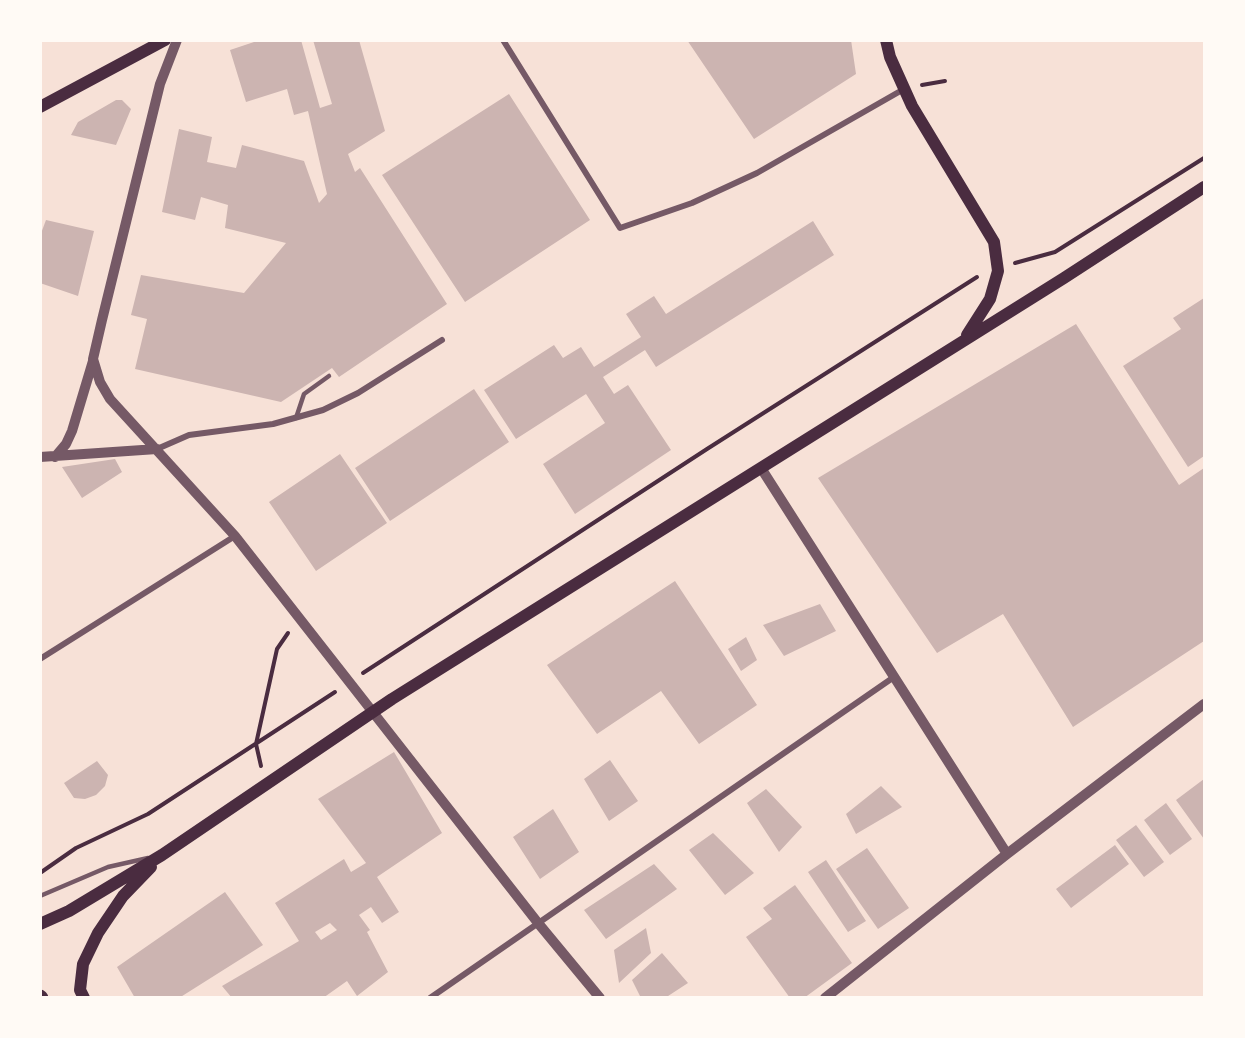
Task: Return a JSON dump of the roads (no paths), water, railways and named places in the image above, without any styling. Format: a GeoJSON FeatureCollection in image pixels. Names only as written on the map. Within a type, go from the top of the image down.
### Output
{"type":"FeatureCollection","features":[{"type":"Feature","properties":{"kind":"main road"},"geometry":{"type":"LineString","coordinates":[[40,107],[165,40]]}},
{"type":"Feature","properties":{"kind":"main road"},"geometry":{"type":"LineString","coordinates":[[885,40],[904,89],[957,185],[993,242],[998,268],[990,299],[965,339]]}},
{"type":"Feature","properties":{"kind":"main road"},"geometry":{"type":"LineString","coordinates":[[40,924],[69,911],[162,855],[373,712],[1204,188]]}},
{"type":"Feature","properties":{"kind":"main road"},"geometry":{"type":"LineString","coordinates":[[84,998],[80,990],[83,964],[98,933],[123,896],[162,855]]}},
{"type":"Feature","properties":{"kind":"street"},"geometry":{"type":"LineString","coordinates":[[55,457],[66,444],[72,431],[93,359],[160,84],[177,40]]}},
{"type":"Feature","properties":{"kind":"street"},"geometry":{"type":"LineString","coordinates":[[503,40],[620,228],[692,203],[757,173],[904,89]]}},
{"type":"Feature","properties":{"kind":"street"},"geometry":{"type":"LineString","coordinates":[[40,457],[157,449],[189,435],[242,429],[296,418],[323,410],[358,393],[442,340]]}},
{"type":"Feature","properties":{"kind":"street"},"geometry":{"type":"LineString","coordinates":[[93,359],[100,382],[110,399],[235,536],[538,923],[600,998]]}},
{"type":"Feature","properties":{"kind":"street"},"geometry":{"type":"LineString","coordinates":[[761,468],[1007,854]]}},
{"type":"Feature","properties":{"kind":"street"},"geometry":{"type":"LineString","coordinates":[[40,659],[235,536]]}},
{"type":"Feature","properties":{"kind":"street"},"geometry":{"type":"LineString","coordinates":[[430,998],[894,677]]}},
{"type":"Feature","properties":{"kind":"street"},"geometry":{"type":"LineString","coordinates":[[825,998],[1007,854],[1204,704]]}},
{"type":"Feature","properties":{"kind":"lane"},"geometry":{"type":"LineString","coordinates":[[296,418],[304,394],[329,376]]}},
{"type":"Feature","properties":{"kind":"lane"},"geometry":{"type":"LineString","coordinates":[[40,896],[108,867],[162,855]]}}]}
